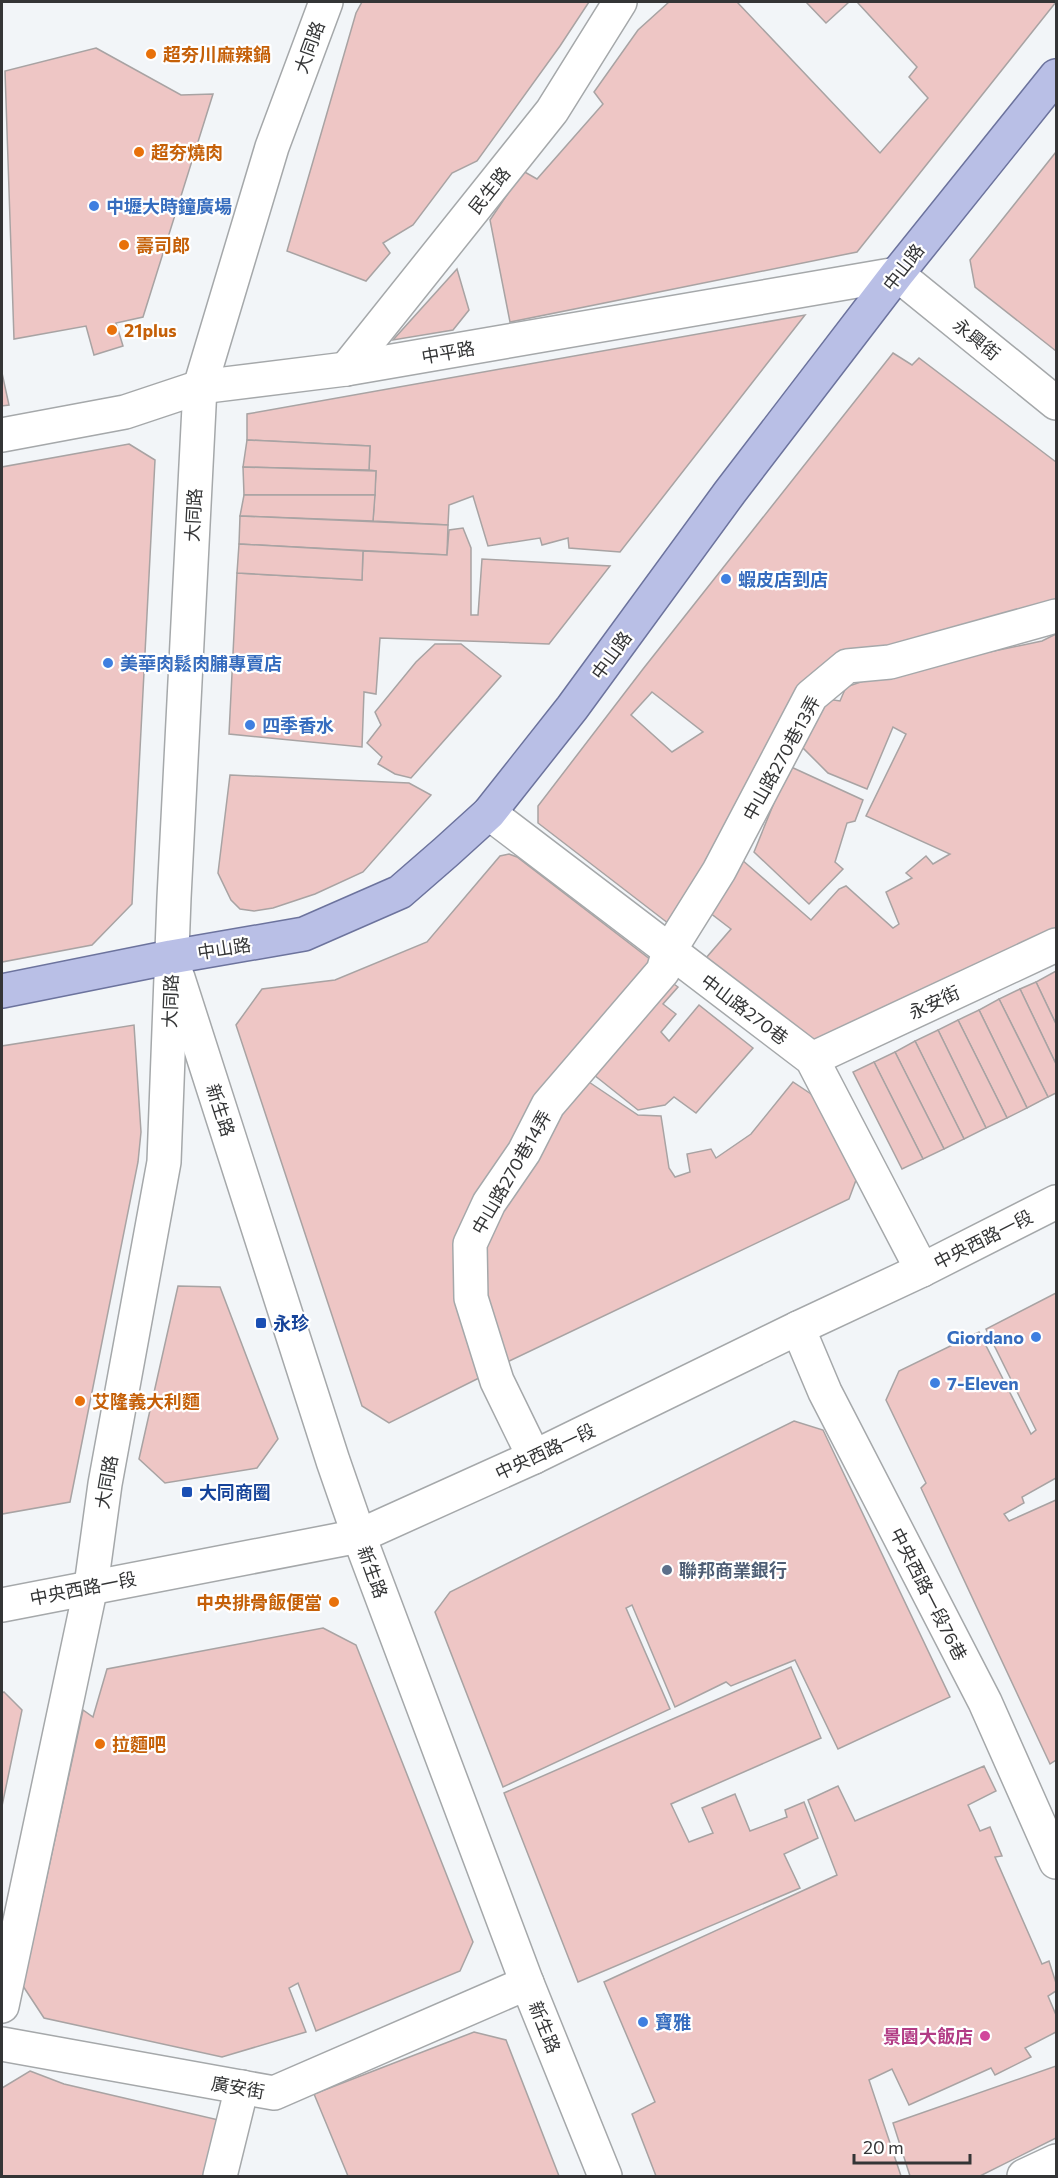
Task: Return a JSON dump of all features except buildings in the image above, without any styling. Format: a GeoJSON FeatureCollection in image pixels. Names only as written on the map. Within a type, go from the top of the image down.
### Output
{"type":"FeatureCollection","features":[{"type":"Feature","properties":{"kind":"main road","name":"中山路"},"geometry":{"type":"LineString","coordinates":[[2,991],[171,957],[304,934],[400,892],[489,813],[572,708],[730,492],[897,274],[1056,76]]}},
{"type":"Feature","properties":{"kind":"street","name":"大同路"},"geometry":{"type":"LineString","coordinates":[[2,2006],[91,1586],[105,1484],[164,1162],[171,957],[200,387],[273,147],[326,2]]}},
{"type":"Feature","properties":{"kind":"street","name":"民生路"},"geometry":{"type":"LineString","coordinates":[[346,369],[552,111],[620,2]]}},
{"type":"Feature","properties":{"kind":"street","name":"中平路"},"geometry":{"type":"LineString","coordinates":[[2,435],[125,412],[200,387],[346,369],[897,274]]}},
{"type":"Feature","properties":{"kind":"street","name":"永興街"},"geometry":{"type":"LineString","coordinates":[[897,274],[1056,403]]}},
{"type":"Feature","properties":{"kind":"street","name":"中山路270巷13弄"},"geometry":{"type":"LineString","coordinates":[[669,951],[719,871],[812,696],[847,666],[890,662],[1056,616]]}},
{"type":"Feature","properties":{"kind":"street","name":"中山路270巷"},"geometry":{"type":"LineString","coordinates":[[489,813],[812,1059],[922,1270]]}},
{"type":"Feature","properties":{"kind":"street","name":"永安街"},"geometry":{"type":"LineString","coordinates":[[812,1059],[1056,945]]}},
{"type":"Feature","properties":{"kind":"street","name":"中山路270巷14弄"},"geometry":{"type":"LineString","coordinates":[[534,1457],[496,1381],[471,1298],[470,1244],[489,1203],[524,1152],[548,1105],[663,971],[669,951]]}},
{"type":"Feature","properties":{"kind":"street","name":"新生路"},"geometry":{"type":"LineString","coordinates":[[171,957],[359,1536],[527,1983],[605,2176]]}},
{"type":"Feature","properties":{"kind":"street","name":"中央西路一段"},"geometry":{"type":"LineString","coordinates":[[2,1605],[359,1536],[534,1457],[922,1270],[1056,1202]]}},
{"type":"Feature","properties":{"kind":"street","name":"中央西路一段76巷"},"geometry":{"type":"LineString","coordinates":[[798,1328],[825,1392],[985,1702],[1056,1862]]}},
{"type":"Feature","properties":{"kind":"street","name":"廣安街"},"geometry":{"type":"LineString","coordinates":[[2,2044],[274,2093],[527,1983]]}},
{"type":"Feature","properties":{"kind":"street"},"geometry":{"type":"LineString","coordinates":[[220,2176],[242,2087]]}},
{"type":"Feature","properties":{"kind":"street"},"geometry":{"type":"LineString","coordinates":[[1024,2176],[1056,2161]]}},
{"type":"Feature","properties":{"kind":"place","name":"超夯川麻辣鍋"},"geometry":{"type":"Point","coordinates":[151,54]}},
{"type":"Feature","properties":{"kind":"place","name":"超夯燒肉"},"geometry":{"type":"Point","coordinates":[139,152]}},
{"type":"Feature","properties":{"kind":"place","name":"中壢大時鐘廣場"},"geometry":{"type":"Point","coordinates":[94,206]}},
{"type":"Feature","properties":{"kind":"place","name":"壽司郎"},"geometry":{"type":"Point","coordinates":[124,245]}},
{"type":"Feature","properties":{"kind":"place","name":"21plus"},"geometry":{"type":"Point","coordinates":[112,330]}},
{"type":"Feature","properties":{"kind":"place","name":"蝦皮店到店"},"geometry":{"type":"Point","coordinates":[726,579]}},
{"type":"Feature","properties":{"kind":"place","name":"美華肉鬆肉脯專賣店"},"geometry":{"type":"Point","coordinates":[108,663]}},
{"type":"Feature","properties":{"kind":"place","name":"四季香水"},"geometry":{"type":"Point","coordinates":[250,725]}},
{"type":"Feature","properties":{"kind":"place","name":"永珍"},"geometry":{"type":"Point","coordinates":[261,1323]}},
{"type":"Feature","properties":{"kind":"place","name":"Giordano"},"geometry":{"type":"Point","coordinates":[1036,1337]}},
{"type":"Feature","properties":{"kind":"place","name":"7-Eleven"},"geometry":{"type":"Point","coordinates":[935,1383]}},
{"type":"Feature","properties":{"kind":"place","name":"艾隆義大利麵"},"geometry":{"type":"Point","coordinates":[80,1401]}},
{"type":"Feature","properties":{"kind":"place","name":"大同商圈"},"geometry":{"type":"Point","coordinates":[187,1492]}},
{"type":"Feature","properties":{"kind":"place","name":"聯邦商業銀行"},"geometry":{"type":"Point","coordinates":[667,1570]}},
{"type":"Feature","properties":{"kind":"place","name":"中央排骨飯便當"},"geometry":{"type":"Point","coordinates":[334,1602]}},
{"type":"Feature","properties":{"kind":"place","name":"拉麵吧"},"geometry":{"type":"Point","coordinates":[100,1744]}},
{"type":"Feature","properties":{"kind":"place","name":"寶雅"},"geometry":{"type":"Point","coordinates":[643,2022]}},
{"type":"Feature","properties":{"kind":"place","name":"景園大飯店"},"geometry":{"type":"Point","coordinates":[985,2036]}}]}
